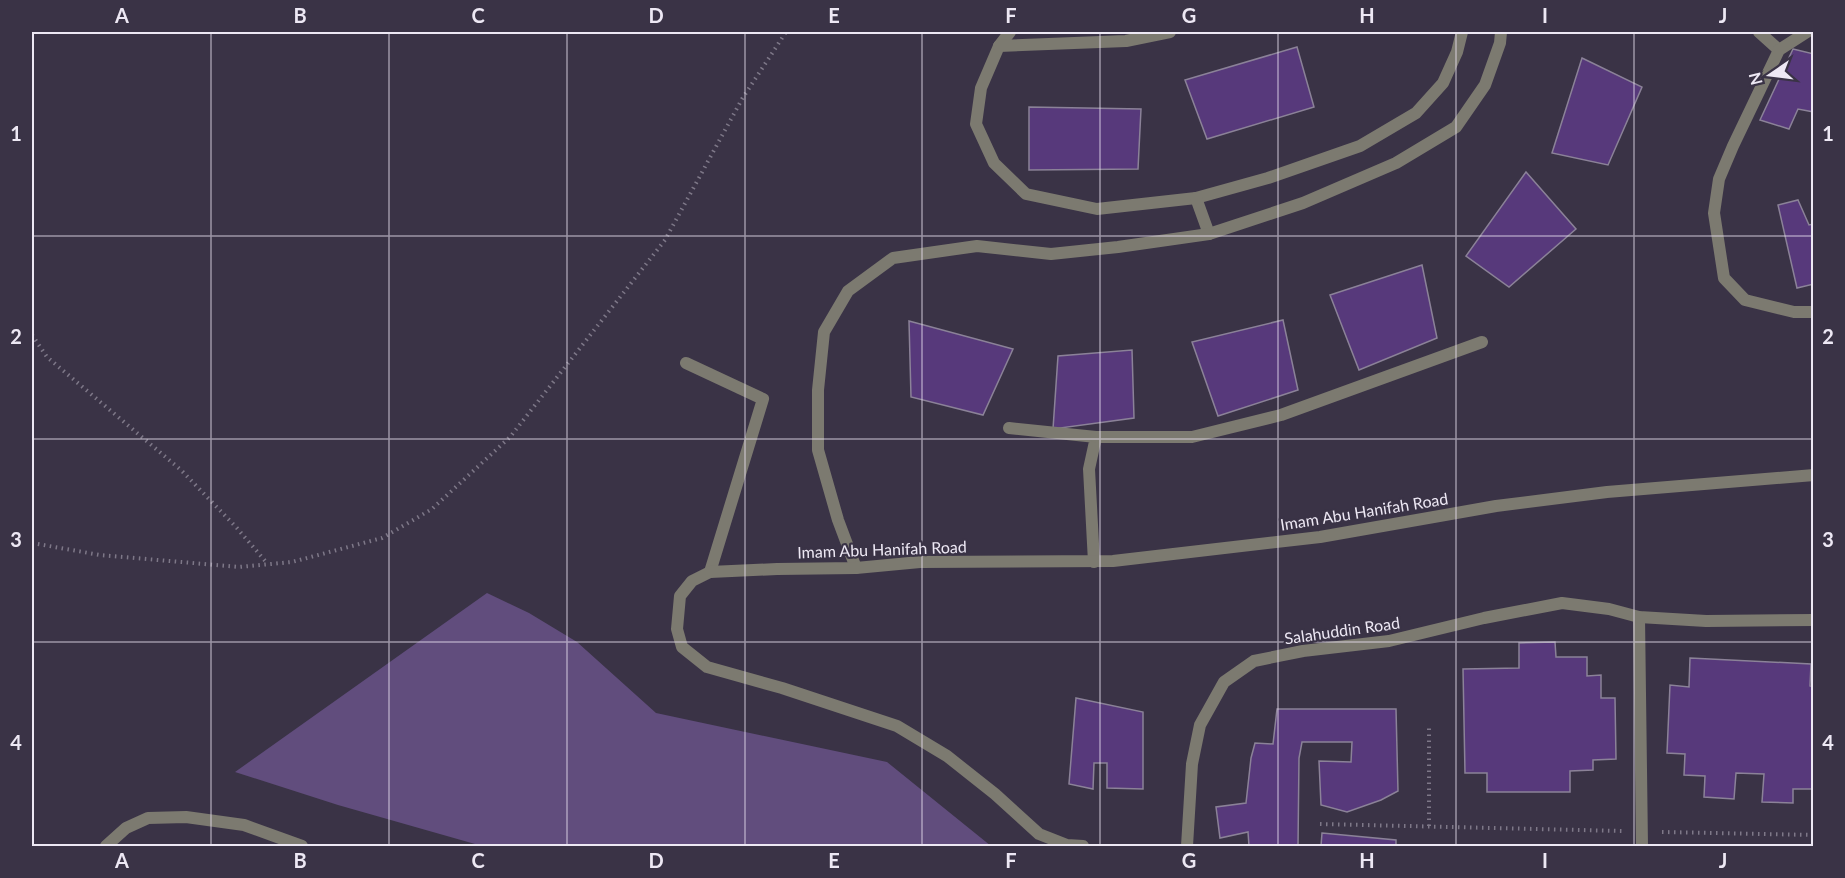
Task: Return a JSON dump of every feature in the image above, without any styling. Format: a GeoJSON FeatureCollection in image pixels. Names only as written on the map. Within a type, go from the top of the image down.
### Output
{"type":"FeatureCollection","features":[{"type":"Feature","properties":{"kind":"street"},"geometry":{"type":"LineString","coordinates":[[1010,32],[999,46],[981,88],[976,123],[994,163],[1026,195],[1097,209],[1196,198],[1268,178],[1360,146],[1416,113],[1443,83],[1457,52],[1462,32]]}},
{"type":"Feature","properties":{"kind":"street"},"geometry":{"type":"LineString","coordinates":[[999,46],[1126,41],[1170,32]]}},
{"type":"Feature","properties":{"kind":"street"},"geometry":{"type":"LineString","coordinates":[[856,568],[838,520],[818,450],[818,390],[824,332],[848,291],[893,258],[977,246],[1051,254],[1118,247],[1209,234],[1303,202],[1396,163],[1456,126],[1485,85],[1500,43],[1501,32]]}},
{"type":"Feature","properties":{"kind":"street"},"geometry":{"type":"LineString","coordinates":[[1759,32],[1779,50]]}},
{"type":"Feature","properties":{"kind":"street"},"geometry":{"type":"LineString","coordinates":[[1807,32],[1779,50],[1719,179],[1714,213],[1724,278],[1745,300],[1794,312],[1814,312]]}},
{"type":"Feature","properties":{"kind":"street"},"geometry":{"type":"LineString","coordinates":[[1196,198],[1209,234]]}},
{"type":"Feature","properties":{"kind":"street"},"geometry":{"type":"LineString","coordinates":[[1009,428],[1096,437],[1192,437],[1281,415],[1482,342]]}},
{"type":"Feature","properties":{"kind":"street"},"geometry":{"type":"LineString","coordinates":[[686,363],[763,399],[710,573],[692,581],[680,597],[677,629],[682,647],[707,667],[782,688],[897,726],[947,756],[1040,834],[1067,844],[1083,846]]}},
{"type":"Feature","properties":{"kind":"street"},"geometry":{"type":"LineString","coordinates":[[1094,562],[1089,469],[1096,437]]}},
{"type":"Feature","properties":{"kind":"street","name":"Imam Abu Hanifah Road"},"geometry":{"type":"LineString","coordinates":[[710,573],[856,568],[920,562],[1094,562],[1320,537],[1496,506],[1607,492],[1814,476]]}},
{"type":"Feature","properties":{"kind":"street","name":"Salahuddin Road"},"geometry":{"type":"LineString","coordinates":[[1187,846],[1192,764],[1200,725],[1224,682],[1254,661],[1303,651],[1389,641],[1484,618],[1562,603],[1609,609],[1639,617],[1706,621],[1814,620]]}},
{"type":"Feature","properties":{"kind":"street"},"geometry":{"type":"LineString","coordinates":[[1639,617],[1642,846]]}},
{"type":"Feature","properties":{"kind":"street"},"geometry":{"type":"LineString","coordinates":[[105,846],[126,828],[148,818],[186,817],[244,825],[302,846]]}},
{"type":"Feature","properties":{"kind":"path"},"geometry":{"type":"LineString","coordinates":[[32,543],[112,556],[238,567],[292,562],[382,537],[432,509],[510,437],[665,240],[742,99],[786,32]]}},
{"type":"Feature","properties":{"kind":"path"},"geometry":{"type":"LineString","coordinates":[[32,335],[47,357],[181,470],[268,564]]}},
{"type":"Feature","properties":{"kind":"path"},"geometry":{"type":"LineString","coordinates":[[1429,724],[1429,826]]}},
{"type":"Feature","properties":{"kind":"path"},"geometry":{"type":"LineString","coordinates":[[1320,824],[1814,835]]}},
{"type":"Feature","properties":{"kind":"shaded area"},"geometry":{"type":"Polygon","coordinates":[[[487,593],[529,613],[577,642],[656,713],[887,762],[991,846],[482,846],[338,805],[235,772],[487,593]]]}},
{"type":"Feature","properties":{"kind":"building"},"geometry":{"type":"Polygon","coordinates":[[[1297,47],[1314,107],[1207,139],[1185,80],[1297,47]]]}},
{"type":"Feature","properties":{"kind":"building"},"geometry":{"type":"Polygon","coordinates":[[[1793,49],[1814,54],[1814,112],[1798,109],[1789,129],[1760,120],[1793,49]]]}},
{"type":"Feature","properties":{"kind":"building"},"geometry":{"type":"Polygon","coordinates":[[[1582,58],[1642,87],[1608,165],[1552,153],[1582,58]]]}},
{"type":"Feature","properties":{"kind":"building"},"geometry":{"type":"Polygon","coordinates":[[[1029,107],[1141,109],[1138,169],[1029,170],[1029,107]]]}},
{"type":"Feature","properties":{"kind":"building"},"geometry":{"type":"Polygon","coordinates":[[[1526,172],[1576,229],[1509,287],[1466,256],[1526,172]]]}},
{"type":"Feature","properties":{"kind":"building"},"geometry":{"type":"Polygon","coordinates":[[[1798,200],[1809,225],[1814,224],[1814,284],[1797,288],[1778,205],[1798,200]]]}},
{"type":"Feature","properties":{"kind":"building"},"geometry":{"type":"Polygon","coordinates":[[[1422,265],[1437,338],[1359,370],[1330,295],[1422,265]]]}},
{"type":"Feature","properties":{"kind":"building"},"geometry":{"type":"Polygon","coordinates":[[[1283,320],[1298,390],[1218,416],[1192,342],[1283,320]]]}},
{"type":"Feature","properties":{"kind":"building"},"geometry":{"type":"Polygon","coordinates":[[[909,321],[1013,349],[983,415],[911,397],[909,321]]]}},
{"type":"Feature","properties":{"kind":"building"},"geometry":{"type":"Polygon","coordinates":[[[1132,350],[1134,418],[1053,429],[1058,356],[1132,350]]]}},
{"type":"Feature","properties":{"kind":"building"},"geometry":{"type":"Polygon","coordinates":[[[1555,642],[1556,657],[1587,657],[1587,676],[1601,675],[1601,698],[1615,698],[1616,759],[1593,760],[1593,770],[1570,771],[1570,792],[1487,792],[1487,773],[1465,773],[1463,669],[1519,668],[1519,643],[1555,642]]]}},
{"type":"Feature","properties":{"kind":"building"},"geometry":{"type":"Polygon","coordinates":[[[1690,658],[1811,664],[1810,686],[1814,687],[1814,789],[1793,789],[1793,803],[1762,802],[1764,774],[1736,773],[1734,799],[1704,797],[1705,776],[1684,775],[1685,754],[1667,753],[1670,685],[1689,687],[1690,658]]]}},
{"type":"Feature","properties":{"kind":"building"},"geometry":{"type":"Polygon","coordinates":[[[1076,698],[1143,712],[1143,789],[1107,788],[1107,763],[1094,763],[1093,789],[1069,784],[1076,698]]]}},
{"type":"Feature","properties":{"kind":"building"},"geometry":{"type":"Polygon","coordinates":[[[1277,709],[1396,709],[1398,791],[1381,800],[1347,812],[1321,805],[1319,761],[1351,762],[1352,742],[1302,742],[1299,758],[1298,846],[1249,846],[1248,832],[1220,838],[1216,807],[1246,803],[1255,743],[1273,744],[1277,709]]]}},
{"type":"Feature","properties":{"kind":"building"},"geometry":{"type":"Polygon","coordinates":[[[1322,833],[1396,840],[1396,846],[1321,846],[1322,833]]]}}]}
